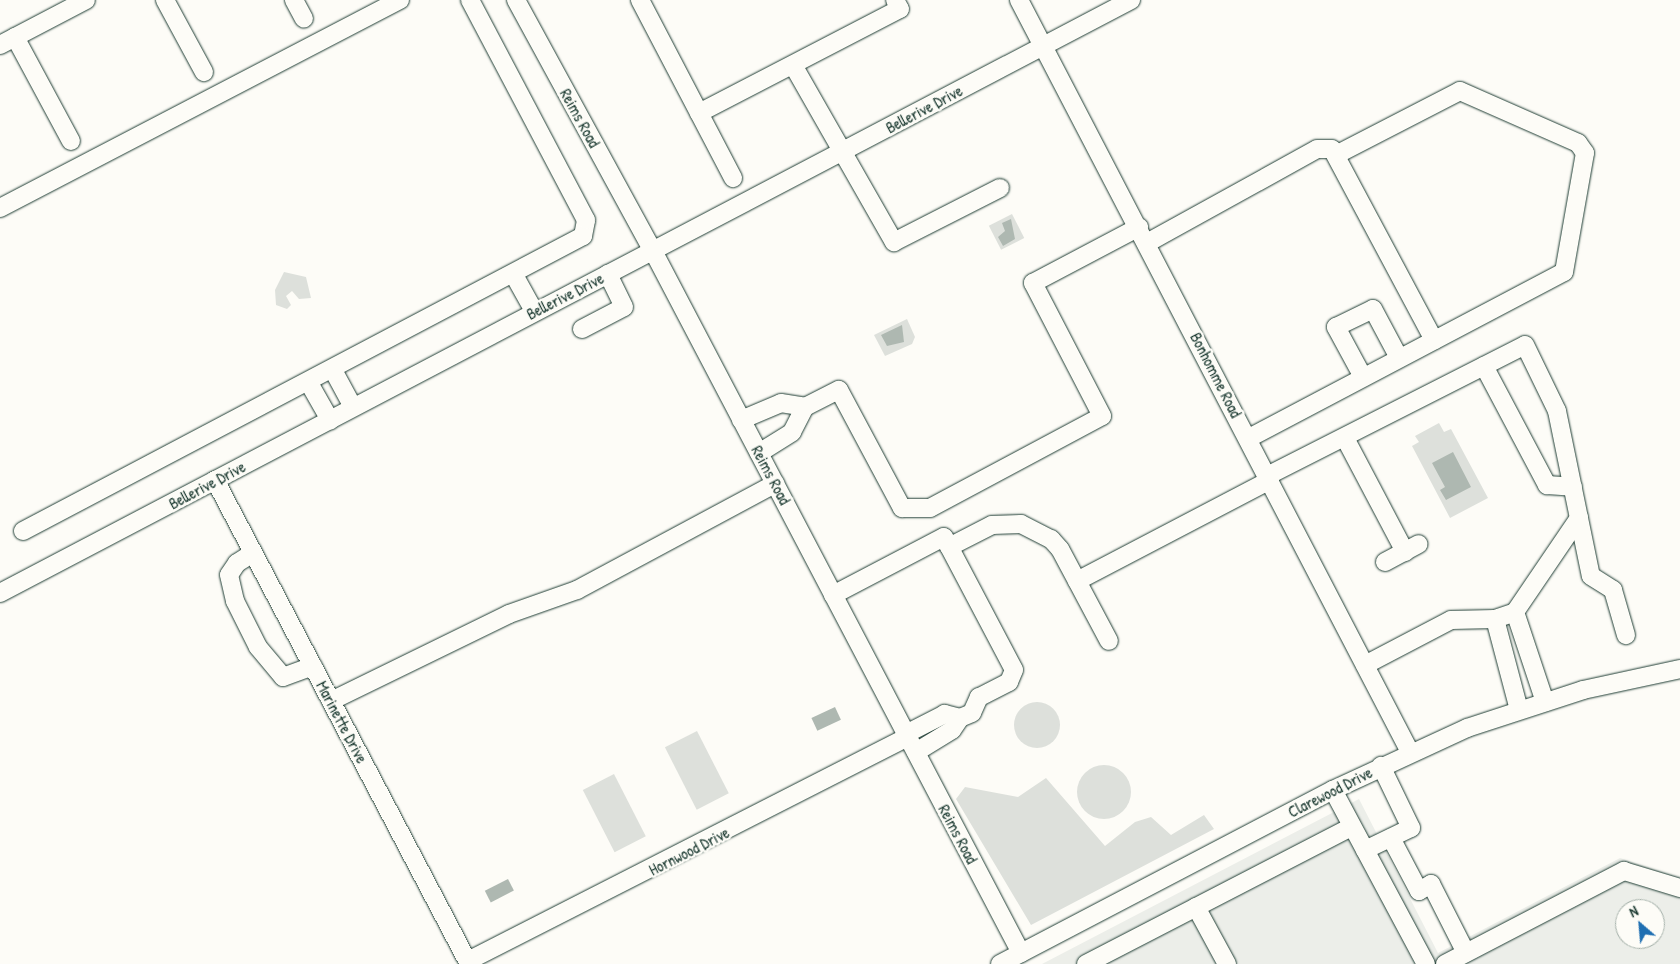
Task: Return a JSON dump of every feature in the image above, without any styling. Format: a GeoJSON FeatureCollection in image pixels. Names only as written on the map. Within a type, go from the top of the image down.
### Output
{"type":"FeatureCollection","features":[{"type":"Feature","properties":{"kind":"street"},"geometry":{"type":"LineString","coordinates":[[72,141],[8,41],[86,0]]}},
{"type":"Feature","properties":{"kind":"street"},"geometry":{"type":"LineString","coordinates":[[165,0],[204,72]]}},
{"type":"Feature","properties":{"kind":"street"},"geometry":{"type":"LineString","coordinates":[[294,0],[304,19]]}},
{"type":"Feature","properties":{"kind":"street"},"geometry":{"type":"LineString","coordinates":[[0,208],[400,0]]}},
{"type":"Feature","properties":{"kind":"street"},"geometry":{"type":"LineString","coordinates":[[23,531],[309,383],[572,244],[583,236],[587,226],[470,0]]}},
{"type":"Feature","properties":{"kind":"street","name":"Reims Road"},"geometry":{"type":"LineString","coordinates":[[516,0],[652,249],[1021,953]]}},
{"type":"Feature","properties":{"kind":"street"},"geometry":{"type":"LineString","coordinates":[[640,0],[745,202]]}},
{"type":"Feature","properties":{"kind":"street"},"geometry":{"type":"LineString","coordinates":[[699,113],[900,9],[895,0]]}},
{"type":"Feature","properties":{"kind":"street","name":"Bonhomme Road"},"geometry":{"type":"LineString","coordinates":[[1019,0],[1249,438],[1410,752]]}},
{"type":"Feature","properties":{"kind":"street","name":"Bellerive Drive"},"geometry":{"type":"LineString","coordinates":[[0,593],[534,311],[608,274],[652,249],[840,153],[1130,0]]}},
{"type":"Feature","properties":{"kind":"street"},"geometry":{"type":"LineString","coordinates":[[793,64],[840,153],[894,242],[1000,188]]}},
{"type":"Feature","properties":{"kind":"street"},"geometry":{"type":"LineString","coordinates":[[1249,438],[1564,272],[1583,146],[1460,90],[1338,154]]}},
{"type":"Feature","properties":{"kind":"street"},"geometry":{"type":"LineString","coordinates":[[759,453],[792,432],[805,407],[839,390],[902,508],[930,508],[1102,416],[1033,284],[1143,235],[1326,147],[1338,154],[1434,340]]}},
{"type":"Feature","properties":{"kind":"street"},"geometry":{"type":"LineString","coordinates":[[582,329],[624,307],[608,274]]}},
{"type":"Feature","properties":{"kind":"street"},"geometry":{"type":"LineString","coordinates":[[514,275],[534,311]]}},
{"type":"Feature","properties":{"kind":"street"},"geometry":{"type":"LineString","coordinates":[[1363,378],[1336,327],[1372,309],[1399,358]]}},
{"type":"Feature","properties":{"kind":"street"},"geometry":{"type":"LineString","coordinates":[[1077,582],[1268,478],[1525,345],[1555,404],[1591,576],[1613,590],[1626,635]]}},
{"type":"Feature","properties":{"kind":"street"},"geometry":{"type":"LineString","coordinates":[[1484,366],[1547,485],[1573,487]]}},
{"type":"Feature","properties":{"kind":"street"},"geometry":{"type":"LineString","coordinates":[[333,370],[353,407]]}},
{"type":"Feature","properties":{"kind":"street"},"geometry":{"type":"LineString","coordinates":[[309,383],[330,420]]}},
{"type":"Feature","properties":{"kind":"street"},"geometry":{"type":"LineString","coordinates":[[741,420],[781,403],[805,407]]}},
{"type":"Feature","properties":{"kind":"street"},"geometry":{"type":"LineString","coordinates":[[1345,438],[1412,548],[1386,562]]}},
{"type":"Feature","properties":{"kind":"street","name":"Marinette Drive"},"geometry":{"type":"LineString","coordinates":[[215,480],[469,963]]}},
{"type":"Feature","properties":{"kind":"street"},"geometry":{"type":"LineString","coordinates":[[331,701],[509,614],[577,590],[775,484]]}},
{"type":"Feature","properties":{"kind":"street"},"geometry":{"type":"LineString","coordinates":[[1365,665],[1451,620],[1495,619],[1515,612],[1579,518]]}},
{"type":"Feature","properties":{"kind":"street"},"geometry":{"type":"LineString","coordinates":[[833,595],[944,538],[949,547],[992,525],[1021,524],[1060,549],[1109,641]]}},
{"type":"Feature","properties":{"kind":"street","name":"Hornwood Drive"},"geometry":{"type":"LineString","coordinates":[[469,963],[910,741],[952,730],[960,718],[972,713],[979,697],[1009,682],[1014,670],[949,547]]}},
{"type":"Feature","properties":{"kind":"street"},"geometry":{"type":"LineString","coordinates":[[253,553],[237,563],[229,575],[235,600],[258,647],[283,677],[313,666]]}},
{"type":"Feature","properties":{"kind":"street"},"geometry":{"type":"LineString","coordinates":[[1515,612],[1545,702]]}},
{"type":"Feature","properties":{"kind":"street"},"geometry":{"type":"LineString","coordinates":[[1495,619],[1519,710]]}},
{"type":"Feature","properties":{"kind":"street","name":"Clarewood Drive"},"geometry":{"type":"LineString","coordinates":[[1000,964],[1333,790],[1410,752],[1519,710],[1545,702],[1680,669]]}},
{"type":"Feature","properties":{"kind":"street"},"geometry":{"type":"LineString","coordinates":[[1365,850],[1411,828],[1381,766]]}},
{"type":"Feature","properties":{"kind":"street"},"geometry":{"type":"LineString","coordinates":[[1333,790],[1426,964]]}},
{"type":"Feature","properties":{"kind":"street"},"geometry":{"type":"LineString","coordinates":[[1086,964],[1105,960],[1196,907],[1352,826]]}},
{"type":"Feature","properties":{"kind":"street"},"geometry":{"type":"LineString","coordinates":[[1391,838],[1419,891],[1431,884],[1466,953]]}},
{"type":"Feature","properties":{"kind":"street"},"geometry":{"type":"LineString","coordinates":[[1445,964],[1624,871],[1680,888]]}},
{"type":"Feature","properties":{"kind":"street"},"geometry":{"type":"LineString","coordinates":[[1196,907],[1227,964]]}},
{"type":"Feature","properties":{"kind":"shaded area"},"geometry":{"type":"Polygon","coordinates":[[[1012,214],[1024,238],[1001,250],[989,226],[1012,214]]]}},
{"type":"Feature","properties":{"kind":"shaded area"},"geometry":{"type":"Polygon","coordinates":[[[1011,219],[1015,239],[1003,246],[998,237],[1005,231],[1002,223],[1011,219]]]}},
{"type":"Feature","properties":{"kind":"shaded area"},"geometry":{"type":"Polygon","coordinates":[[[284,272],[306,277],[311,298],[299,299],[292,291],[286,296],[291,305],[287,309],[276,305],[275,290],[284,272]]]}},
{"type":"Feature","properties":{"kind":"shaded area"},"geometry":{"type":"Polygon","coordinates":[[[907,319],[915,337],[912,344],[885,356],[874,335],[907,319]]]}},
{"type":"Feature","properties":{"kind":"shaded area"},"geometry":{"type":"Polygon","coordinates":[[[902,325],[904,342],[887,346],[881,335],[902,325]]]}},
{"type":"Feature","properties":{"kind":"shaded area"},"geometry":{"type":"Polygon","coordinates":[[[1439,423],[1444,432],[1451,429],[1488,498],[1450,518],[1412,446],[1419,442],[1415,436],[1439,423]]]}},
{"type":"Feature","properties":{"kind":"shaded area"},"geometry":{"type":"Polygon","coordinates":[[[1453,452],[1471,487],[1446,500],[1440,490],[1445,487],[1432,463],[1453,452]]]}},
{"type":"Feature","properties":{"kind":"shaded area"},"geometry":{"type":"Polygon","coordinates":[[[1032,702],[1042,702],[1054,708],[1059,716],[1059,734],[1054,742],[1046,747],[1032,748],[1024,745],[1017,738],[1014,730],[1014,720],[1017,712],[1024,705],[1032,702]]]}},
{"type":"Feature","properties":{"kind":"shaded area"},"geometry":{"type":"Polygon","coordinates":[[[835,707],[841,720],[817,731],[811,718],[835,707]]]}},
{"type":"Feature","properties":{"kind":"shaded area"},"geometry":{"type":"Polygon","coordinates":[[[697,731],[729,793],[697,810],[665,747],[697,731]]]}},
{"type":"Feature","properties":{"kind":"shaded area"},"geometry":{"type":"Polygon","coordinates":[[[1104,765],[1114,767],[1123,773],[1129,782],[1131,792],[1129,802],[1123,811],[1114,817],[1104,819],[1094,817],[1085,811],[1079,802],[1077,792],[1079,782],[1085,773],[1094,767],[1104,765]]]}},
{"type":"Feature","properties":{"kind":"shaded area"},"geometry":{"type":"Polygon","coordinates":[[[614,774],[646,836],[615,852],[583,790],[614,774]]]}},
{"type":"Feature","properties":{"kind":"shaded area"},"geometry":{"type":"Polygon","coordinates":[[[1046,778],[1105,846],[1135,822],[1151,817],[1171,835],[1204,815],[1214,829],[1031,925],[956,799],[965,787],[1018,797],[1046,778]]]}},
{"type":"Feature","properties":{"kind":"shaded area"},"geometry":{"type":"Polygon","coordinates":[[[1359,799],[1438,953],[1620,858],[1680,878],[1680,964],[1042,964],[1359,799]]]}},
{"type":"Feature","properties":{"kind":"shaded area"},"geometry":{"type":"Polygon","coordinates":[[[508,879],[514,891],[491,902],[485,891],[508,879]]]}}]}
